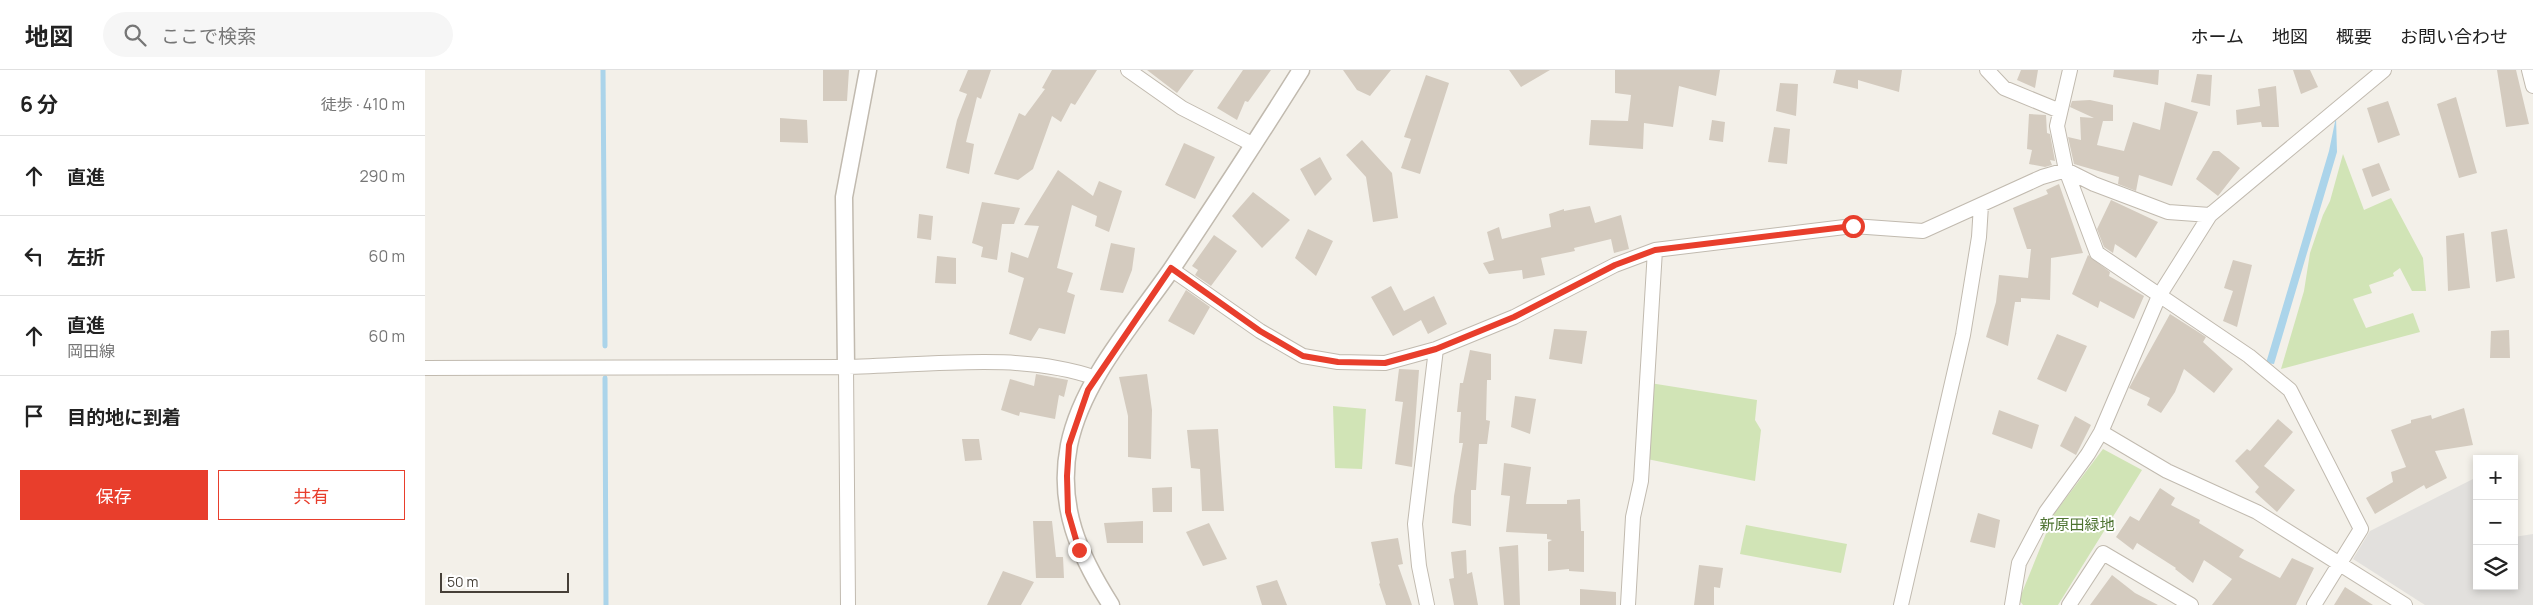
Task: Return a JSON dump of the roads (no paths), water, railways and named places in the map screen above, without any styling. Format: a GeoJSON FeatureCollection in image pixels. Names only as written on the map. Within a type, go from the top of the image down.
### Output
{"type":"FeatureCollection","features":[{"type":"Feature","properties":{"kind":"street"},"geometry":{"type":"LineString","coordinates":[[848,605],[845,196],[868,70]]}},
{"type":"Feature","properties":{"kind":"street"},"geometry":{"type":"LineString","coordinates":[[1128,70],[1182,108],[1254,145]]}},
{"type":"Feature","properties":{"kind":"street"},"geometry":{"type":"LineString","coordinates":[[1111,605],[1079,550],[1068,512],[1067,476],[1069,445],[1092,384],[1254,145],[1301,70]]}},
{"type":"Feature","properties":{"kind":"street"},"geometry":{"type":"LineString","coordinates":[[1987,70],[2003,88],[2060,111]]}},
{"type":"Feature","properties":{"kind":"street"},"geometry":{"type":"LineString","coordinates":[[2070,70],[2057,126],[2066,170],[2097,253],[2249,356],[2291,390],[2361,529],[2314,605]]}},
{"type":"Feature","properties":{"kind":"street"},"geometry":{"type":"LineString","coordinates":[[2012,605],[2019,563],[2046,512],[2088,454],[2101,432],[2159,296],[2210,215],[2384,70]]}},
{"type":"Feature","properties":{"kind":"street"},"geometry":{"type":"LineString","coordinates":[[2529,70],[2533,86]]}},
{"type":"Feature","properties":{"kind":"street"},"geometry":{"type":"LineString","coordinates":[[1171,268],[1260,331],[1303,356],[1338,362],[1385,363],[1436,349],[1514,317],[1615,265],[1655,250],[1853,226],[1923,231],[2042,177],[2066,170],[2094,184],[2168,212],[2210,215]]}},
{"type":"Feature","properties":{"kind":"street"},"geometry":{"type":"LineString","coordinates":[[1901,605],[1963,336],[1979,237],[1981,205]]}},
{"type":"Feature","properties":{"kind":"street"},"geometry":{"type":"LineString","coordinates":[[1628,605],[1633,517],[1641,481],[1655,250]]}},
{"type":"Feature","properties":{"kind":"street"},"geometry":{"type":"LineString","coordinates":[[1427,605],[1419,566],[1415,524],[1436,349]]}},
{"type":"Feature","properties":{"kind":"street"},"geometry":{"type":"LineString","coordinates":[[425,368],[846,367],[1008,363],[1079,372],[1092,384]]}},
{"type":"Feature","properties":{"kind":"street"},"geometry":{"type":"LineString","coordinates":[[2101,432],[2167,471],[2257,512],[2405,605]]}},
{"type":"Feature","properties":{"kind":"street"},"geometry":{"type":"LineString","coordinates":[[2069,605],[2103,553],[2191,605]]}},
{"type":"Feature","properties":{"kind":"water"},"geometry":{"type":"Polygon","coordinates":[[[2336,117],[2337,152],[2274,364],[2266,363],[2329,151],[2336,117]]]}},
{"type":"Feature","properties":{"kind":"waterway"},"geometry":{"type":"LineString","coordinates":[[603,70],[605,346]]}},
{"type":"Feature","properties":{"kind":"waterway"},"geometry":{"type":"LineString","coordinates":[[605,378],[606,605]]}},
{"type":"Feature","properties":{"kind":"park label","name":"新原田緑地"},"geometry":{"type":"Point","coordinates":[2077,525]}}]}
